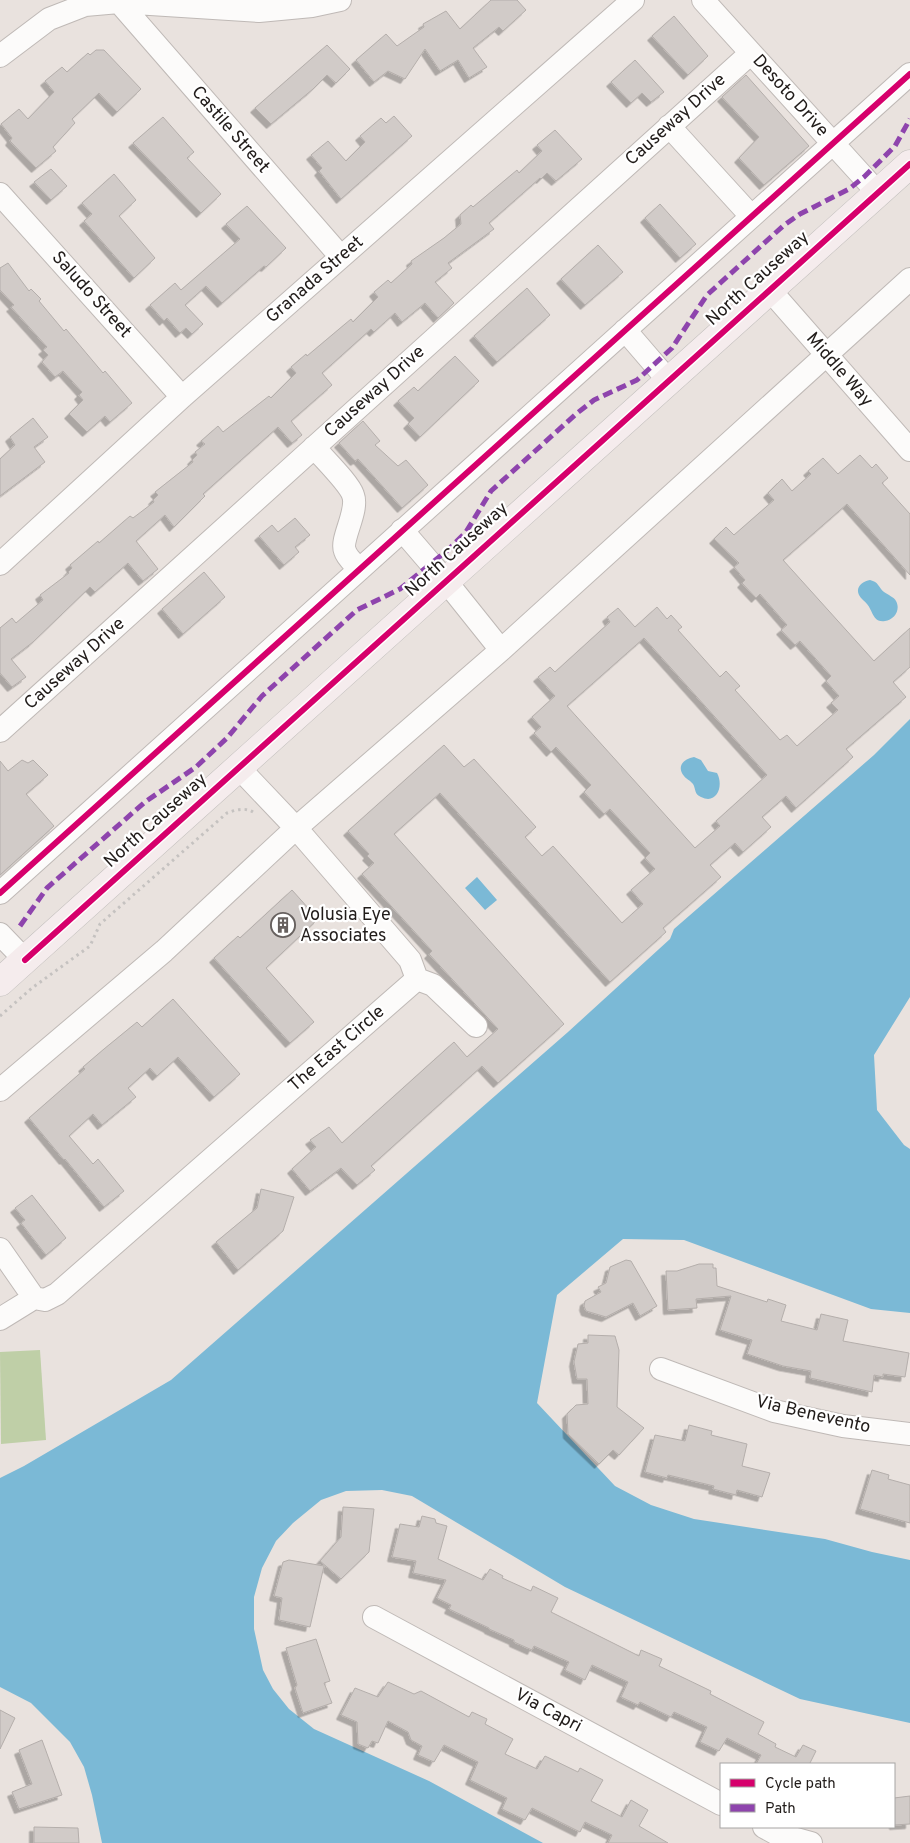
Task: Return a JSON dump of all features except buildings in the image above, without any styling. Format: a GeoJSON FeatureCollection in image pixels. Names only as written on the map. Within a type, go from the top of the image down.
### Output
{"type":"FeatureCollection","features":[{"type":"Feature","properties":{"kind":"main road","name":"North Causeway"},"geometry":{"type":"LineString","coordinates":[[0,982],[910,164]]}},
{"type":"Feature","properties":{"kind":"street"},"geometry":{"type":"LineString","coordinates":[[0,56],[49,19],[85,5],[119,2],[259,11],[312,6],[340,0]]}},
{"type":"Feature","properties":{"kind":"street","name":"Granada Street"},"geometry":{"type":"LineString","coordinates":[[0,564],[182,397],[633,0]]}},
{"type":"Feature","properties":{"kind":"street","name":"Desoto Drive"},"geometry":{"type":"LineString","coordinates":[[703,0],[878,193]]}},
{"type":"Feature","properties":{"kind":"street","name":"Castile Street"},"geometry":{"type":"LineString","coordinates":[[119,2],[341,257]]}},
{"type":"Feature","properties":{"kind":"street","name":"Causeway Drive"},"geometry":{"type":"LineString","coordinates":[[0,731],[751,53]]}},
{"type":"Feature","properties":{"kind":"street"},"geometry":{"type":"LineString","coordinates":[[0,893],[910,74]]}},
{"type":"Feature","properties":{"kind":"street"},"geometry":{"type":"LineString","coordinates":[[669,126],[751,216]]}},
{"type":"Feature","properties":{"kind":"street","name":"Saludo Street"},"geometry":{"type":"LineString","coordinates":[[0,194],[182,397]]}},
{"type":"Feature","properties":{"kind":"street"},"geometry":{"type":"LineString","coordinates":[[0,1090],[164,951],[296,828],[501,650],[910,279]]}},
{"type":"Feature","properties":{"kind":"street","name":"Middle Way"},"geometry":{"type":"LineString","coordinates":[[769,289],[910,450]]}},
{"type":"Feature","properties":{"kind":"street"},"geometry":{"type":"LineString","coordinates":[[625,330],[668,380]]}},
{"type":"Feature","properties":{"kind":"street"},"geometry":{"type":"LineString","coordinates":[[314,447],[354,495],[352,516],[344,547],[345,552],[360,569]]}},
{"type":"Feature","properties":{"kind":"street"},"geometry":{"type":"LineString","coordinates":[[402,530],[501,650]]}},
{"type":"Feature","properties":{"kind":"street"},"geometry":{"type":"LineString","coordinates":[[238,767],[296,828],[410,960],[417,979],[433,985],[476,1026]]}},
{"type":"Feature","properties":{"kind":"street"},"geometry":{"type":"LineString","coordinates":[[0,934],[25,960]]}},
{"type":"Feature","properties":{"kind":"street","name":"The East Circle"},"geometry":{"type":"LineString","coordinates":[[0,1319],[40,1299],[57,1294],[417,979]]}},
{"type":"Feature","properties":{"kind":"street"},"geometry":{"type":"LineString","coordinates":[[0,1249],[40,1299]]}},
{"type":"Feature","properties":{"kind":"street","name":"Via Benevento"},"geometry":{"type":"LineString","coordinates":[[661,1369],[774,1411],[843,1426],[910,1434]]}},
{"type":"Feature","properties":{"kind":"street","name":"Via Capri"},"geometry":{"type":"LineString","coordinates":[[374,1617],[720,1803]]}},
{"type":"Feature","properties":{"kind":"street"},"geometry":{"type":"LineString","coordinates":[[766,1828],[775,1833],[811,1843]]}},
{"type":"Feature","properties":{"kind":"path"},"geometry":{"type":"LineString","coordinates":[[0,1016],[32,988],[90,946],[100,924],[227,812],[238,809],[251,810],[255,815]]}},
{"type":"Feature","properties":{"kind":"green space"},"geometry":{"type":"Polygon","coordinates":[[[40,1350],[46,1440],[1,1444],[0,1352],[40,1350]]]}},
{"type":"Feature","properties":{"kind":"water"},"geometry":{"type":"Polygon","coordinates":[[[870,580],[877,583],[884,592],[896,601],[898,608],[894,617],[888,620],[878,620],[859,595],[858,589],[860,585],[870,580]]]}},
{"type":"Feature","properties":{"kind":"water"},"geometry":{"type":"Polygon","coordinates":[[[910,719],[910,997],[874,1055],[877,1110],[904,1145],[910,1149],[910,1313],[871,1309],[684,1240],[623,1239],[557,1295],[537,1403],[615,1486],[651,1505],[694,1519],[825,1539],[910,1560],[910,1723],[800,1699],[565,1587],[412,1496],[382,1490],[346,1491],[321,1500],[293,1523],[276,1541],[262,1568],[254,1597],[254,1629],[263,1670],[273,1689],[289,1709],[314,1729],[429,1781],[543,1843],[102,1843],[84,1767],[70,1742],[31,1703],[0,1687],[0,1478],[24,1466],[171,1380],[568,1032],[670,939],[674,929],[874,755],[910,719]]]}},
{"type":"Feature","properties":{"kind":"water"},"geometry":{"type":"Polygon","coordinates":[[[694,757],[701,760],[708,771],[717,773],[720,783],[718,793],[711,798],[707,799],[699,796],[693,784],[682,772],[682,764],[687,759],[694,757]]]}},
{"type":"Feature","properties":{"kind":"water"},"geometry":{"type":"Polygon","coordinates":[[[477,877],[497,900],[485,910],[465,888],[477,877]]]}},
{"type":"Feature","properties":{"kind":"marked path"},"geometry":{"type":"LineString","coordinates":[[20,926],[47,888],[145,802],[196,767],[227,738],[262,696],[357,610],[400,589],[450,548],[466,532],[491,491],[576,414],[594,400],[637,380],[672,348],[707,295],[783,226],[800,214],[849,189],[864,177],[895,146],[910,119]]}},
{"type":"Feature","properties":{"kind":"cycle path"},"geometry":{"type":"LineString","coordinates":[[0,893],[910,74]]}},
{"type":"Feature","properties":{"kind":"cycle path"},"geometry":{"type":"LineString","coordinates":[[25,960],[910,164]]}},
{"type":"Feature","properties":{"kind":"place","name":"Volusia Eye Associates"},"geometry":{"type":"Point","coordinates":[283,925]}}]}
